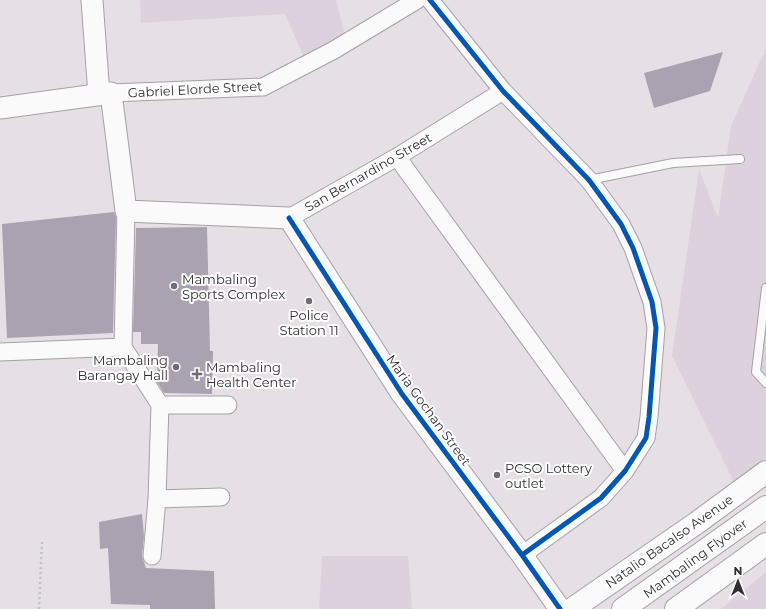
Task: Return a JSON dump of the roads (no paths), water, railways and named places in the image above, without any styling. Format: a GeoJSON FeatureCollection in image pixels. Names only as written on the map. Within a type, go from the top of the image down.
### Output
{"type":"FeatureCollection","features":[{"type":"Feature","properties":{"kind":"main road","name":"Natalio Bacalso Avenue"},"geometry":{"type":"LineString","coordinates":[[572,609],[698,522],[766,472]]}},
{"type":"Feature","properties":{"kind":"main road","name":"Mambaling Flyover"},"geometry":{"type":"LineString","coordinates":[[623,609],[766,507]]}},
{"type":"Feature","properties":{"kind":"main road"},"geometry":{"type":"LineString","coordinates":[[676,609],[766,544]]}},
{"type":"Feature","properties":{"kind":"street"},"geometry":{"type":"LineString","coordinates":[[92,0],[105,94],[126,211],[122,347],[160,405],[152,556]]}},
{"type":"Feature","properties":{"kind":"street","name":"Gabriel Elorde Street"},"geometry":{"type":"LineString","coordinates":[[0,108],[105,94],[263,87],[334,50],[417,0]]}},
{"type":"Feature","properties":{"kind":"street"},"geometry":{"type":"LineString","coordinates":[[430,0],[503,91],[589,180],[621,224],[633,248],[652,302],[656,328],[646,438],[625,471],[601,498],[522,555]]}},
{"type":"Feature","properties":{"kind":"street","name":"San Bernardino Street"},"geometry":{"type":"LineString","coordinates":[[126,211],[289,218],[397,157],[503,91]]}},
{"type":"Feature","properties":{"kind":"street"},"geometry":{"type":"LineString","coordinates":[[397,157],[625,471]]}},
{"type":"Feature","properties":{"kind":"street","name":"Maria Gochan Street"},"geometry":{"type":"LineString","coordinates":[[289,218],[402,394],[522,555],[560,609]]}},
{"type":"Feature","properties":{"kind":"street"},"geometry":{"type":"LineString","coordinates":[[0,352],[122,347]]}},
{"type":"Feature","properties":{"kind":"street"},"geometry":{"type":"LineString","coordinates":[[160,405],[228,405]]}},
{"type":"Feature","properties":{"kind":"street"},"geometry":{"type":"LineString","coordinates":[[156,499],[221,496]]}},
{"type":"Feature","properties":{"kind":"lane"},"geometry":{"type":"LineString","coordinates":[[589,180],[673,163],[740,159]]}},
{"type":"Feature","properties":{"kind":"lane"},"geometry":{"type":"LineString","coordinates":[[766,288],[756,372],[766,382]]}},
{"type":"Feature","properties":{"kind":"place","name":"Mambaling Sports Complex"},"geometry":{"type":"Point","coordinates":[174,286]}},
{"type":"Feature","properties":{"kind":"place","name":"Police Station 11"},"geometry":{"type":"Point","coordinates":[309,301]}},
{"type":"Feature","properties":{"kind":"place","name":"Mambaling Barangay Hall"},"geometry":{"type":"Point","coordinates":[176,367]}},
{"type":"Feature","properties":{"kind":"place","name":"Mambaling Health Center"},"geometry":{"type":"Point","coordinates":[197,374]}},
{"type":"Feature","properties":{"kind":"place","name":"PCSO Lottery outlet"},"geometry":{"type":"Point","coordinates":[497,475]}}]}
